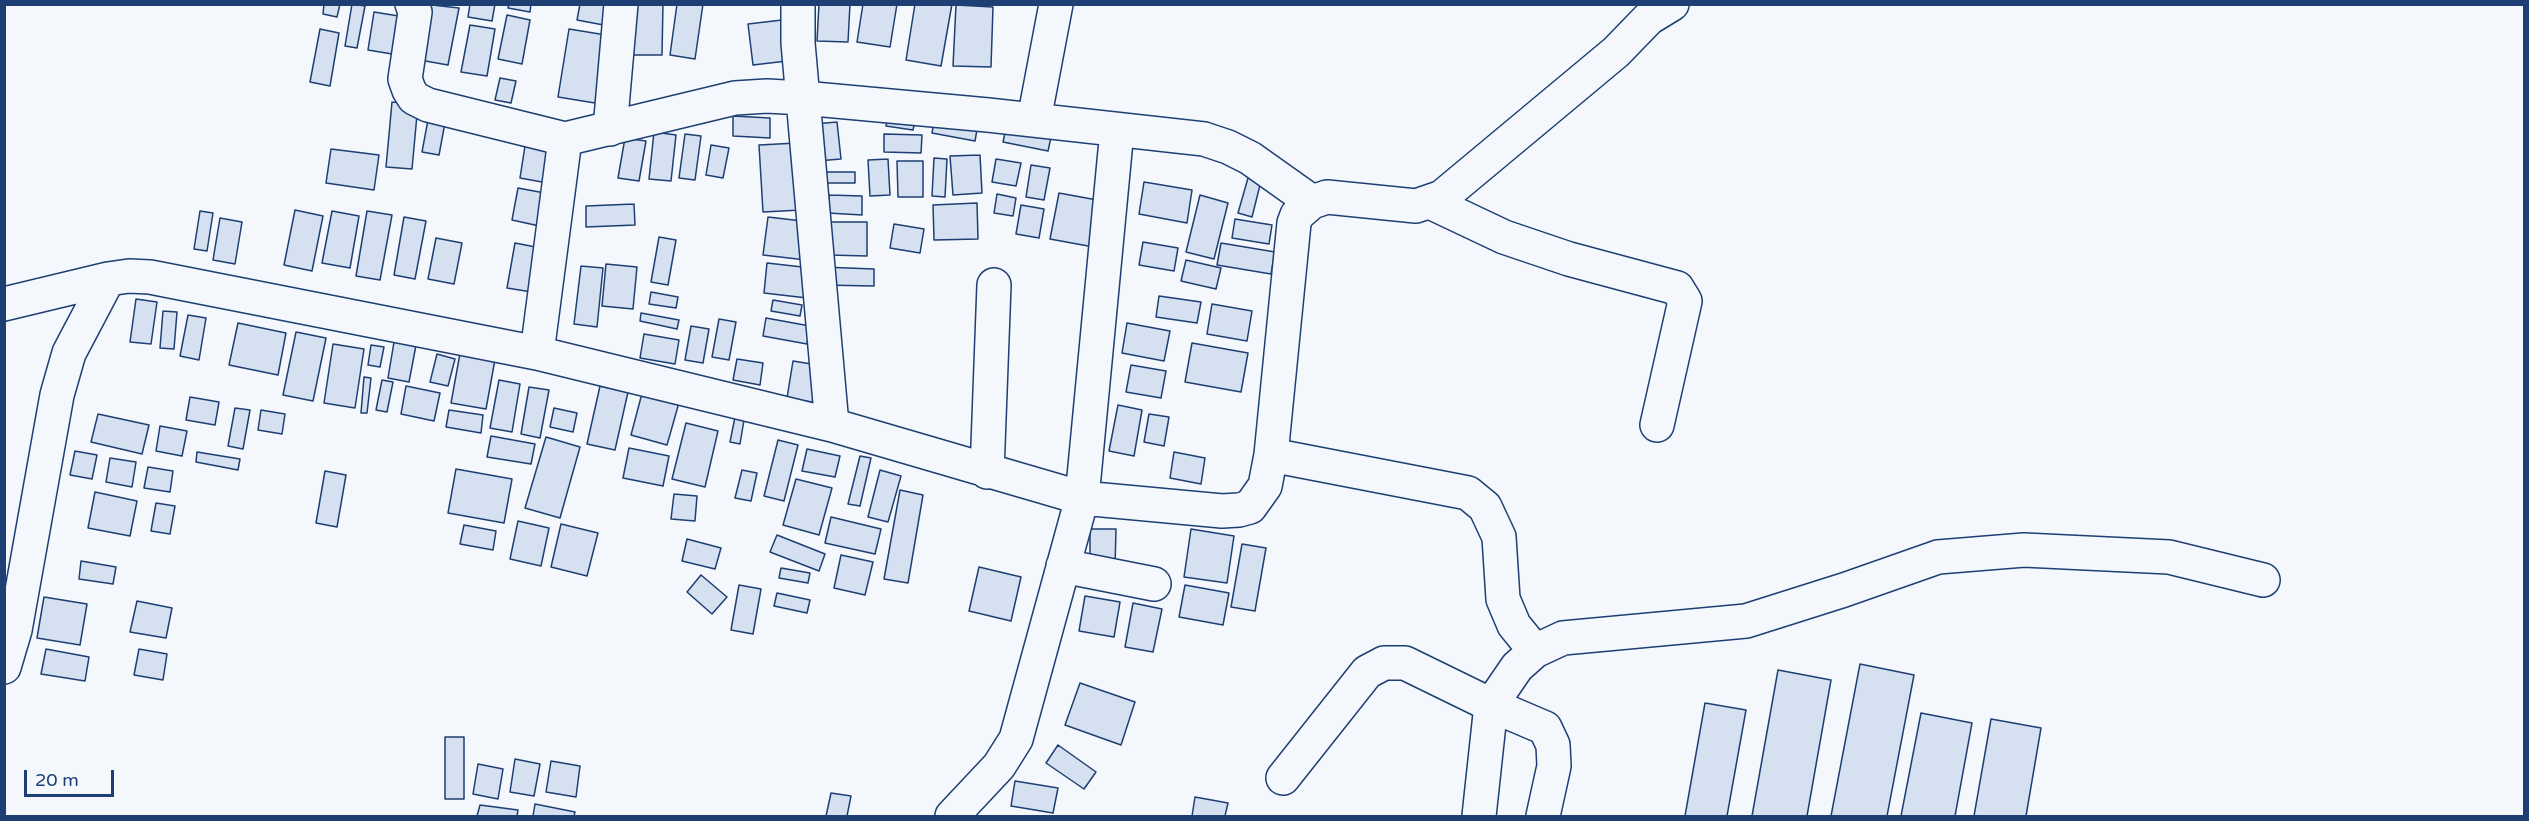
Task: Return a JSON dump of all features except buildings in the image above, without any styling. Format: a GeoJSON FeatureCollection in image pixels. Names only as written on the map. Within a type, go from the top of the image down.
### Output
{"type":"FeatureCollection","features":[{"type":"Feature","properties":{"kind":"street"},"geometry":{"type":"LineString","coordinates":[[412,4],[415,12],[405,79],[408,90],[414,98],[428,105],[565,139],[735,98],[767,96],[803,98],[1204,139],[1228,147],[1268,169],[1312,202]]}},
{"type":"Feature","properties":{"kind":"street"},"geometry":{"type":"LineString","coordinates":[[610,129],[621,4]]}},
{"type":"Feature","properties":{"kind":"street"},"geometry":{"type":"LineString","coordinates":[[798,4],[798,43],[832,425]]}},
{"type":"Feature","properties":{"kind":"street"},"geometry":{"type":"LineString","coordinates":[[1034,120],[1056,4]]}},
{"type":"Feature","properties":{"kind":"street"},"geometry":{"type":"LineString","coordinates":[[4,304],[108,279],[129,276],[150,277],[537,353],[832,425],[1082,498],[1222,511],[1239,510],[1250,507],[1265,486],[1271,455],[1294,223],[1297,215],[1312,202],[1327,197],[1416,206],[1430,202],[1458,185],[1607,59],[1649,18],[1672,4]]}},
{"type":"Feature","properties":{"kind":"street"},"geometry":{"type":"LineString","coordinates":[[952,816],[999,766],[1016,739],[1082,498],[1117,130]]}},
{"type":"Feature","properties":{"kind":"street"},"geometry":{"type":"LineString","coordinates":[[537,353],[565,139]]}},
{"type":"Feature","properties":{"kind":"street"},"geometry":{"type":"LineString","coordinates":[[1430,202],[1504,237],[1569,259],[1677,288],[1685,301],[1657,425]]}},
{"type":"Feature","properties":{"kind":"street"},"geometry":{"type":"LineString","coordinates":[[4,667],[15,630],[57,395],[69,352],[108,279]]}},
{"type":"Feature","properties":{"kind":"street"},"geometry":{"type":"LineString","coordinates":[[987,472],[994,285]]}},
{"type":"Feature","properties":{"kind":"street"},"geometry":{"type":"LineString","coordinates":[[1271,455],[1468,493],[1485,507],[1499,537],[1503,599],[1514,625],[1535,651]]}},
{"type":"Feature","properties":{"kind":"street"},"geometry":{"type":"LineString","coordinates":[[1479,816],[1491,705],[1517,667],[1535,651],[1563,638],[1746,621],[1938,557],[2024,550],[2169,557],[2264,580]]}},
{"type":"Feature","properties":{"kind":"street"},"geometry":{"type":"LineString","coordinates":[[1063,567],[1154,585]]}},
{"type":"Feature","properties":{"kind":"street"},"geometry":{"type":"LineString","coordinates":[[1283,778],[1367,672],[1383,663],[1405,663],[1491,705],[1545,728],[1553,745],[1554,766],[1543,816]]}}]}
